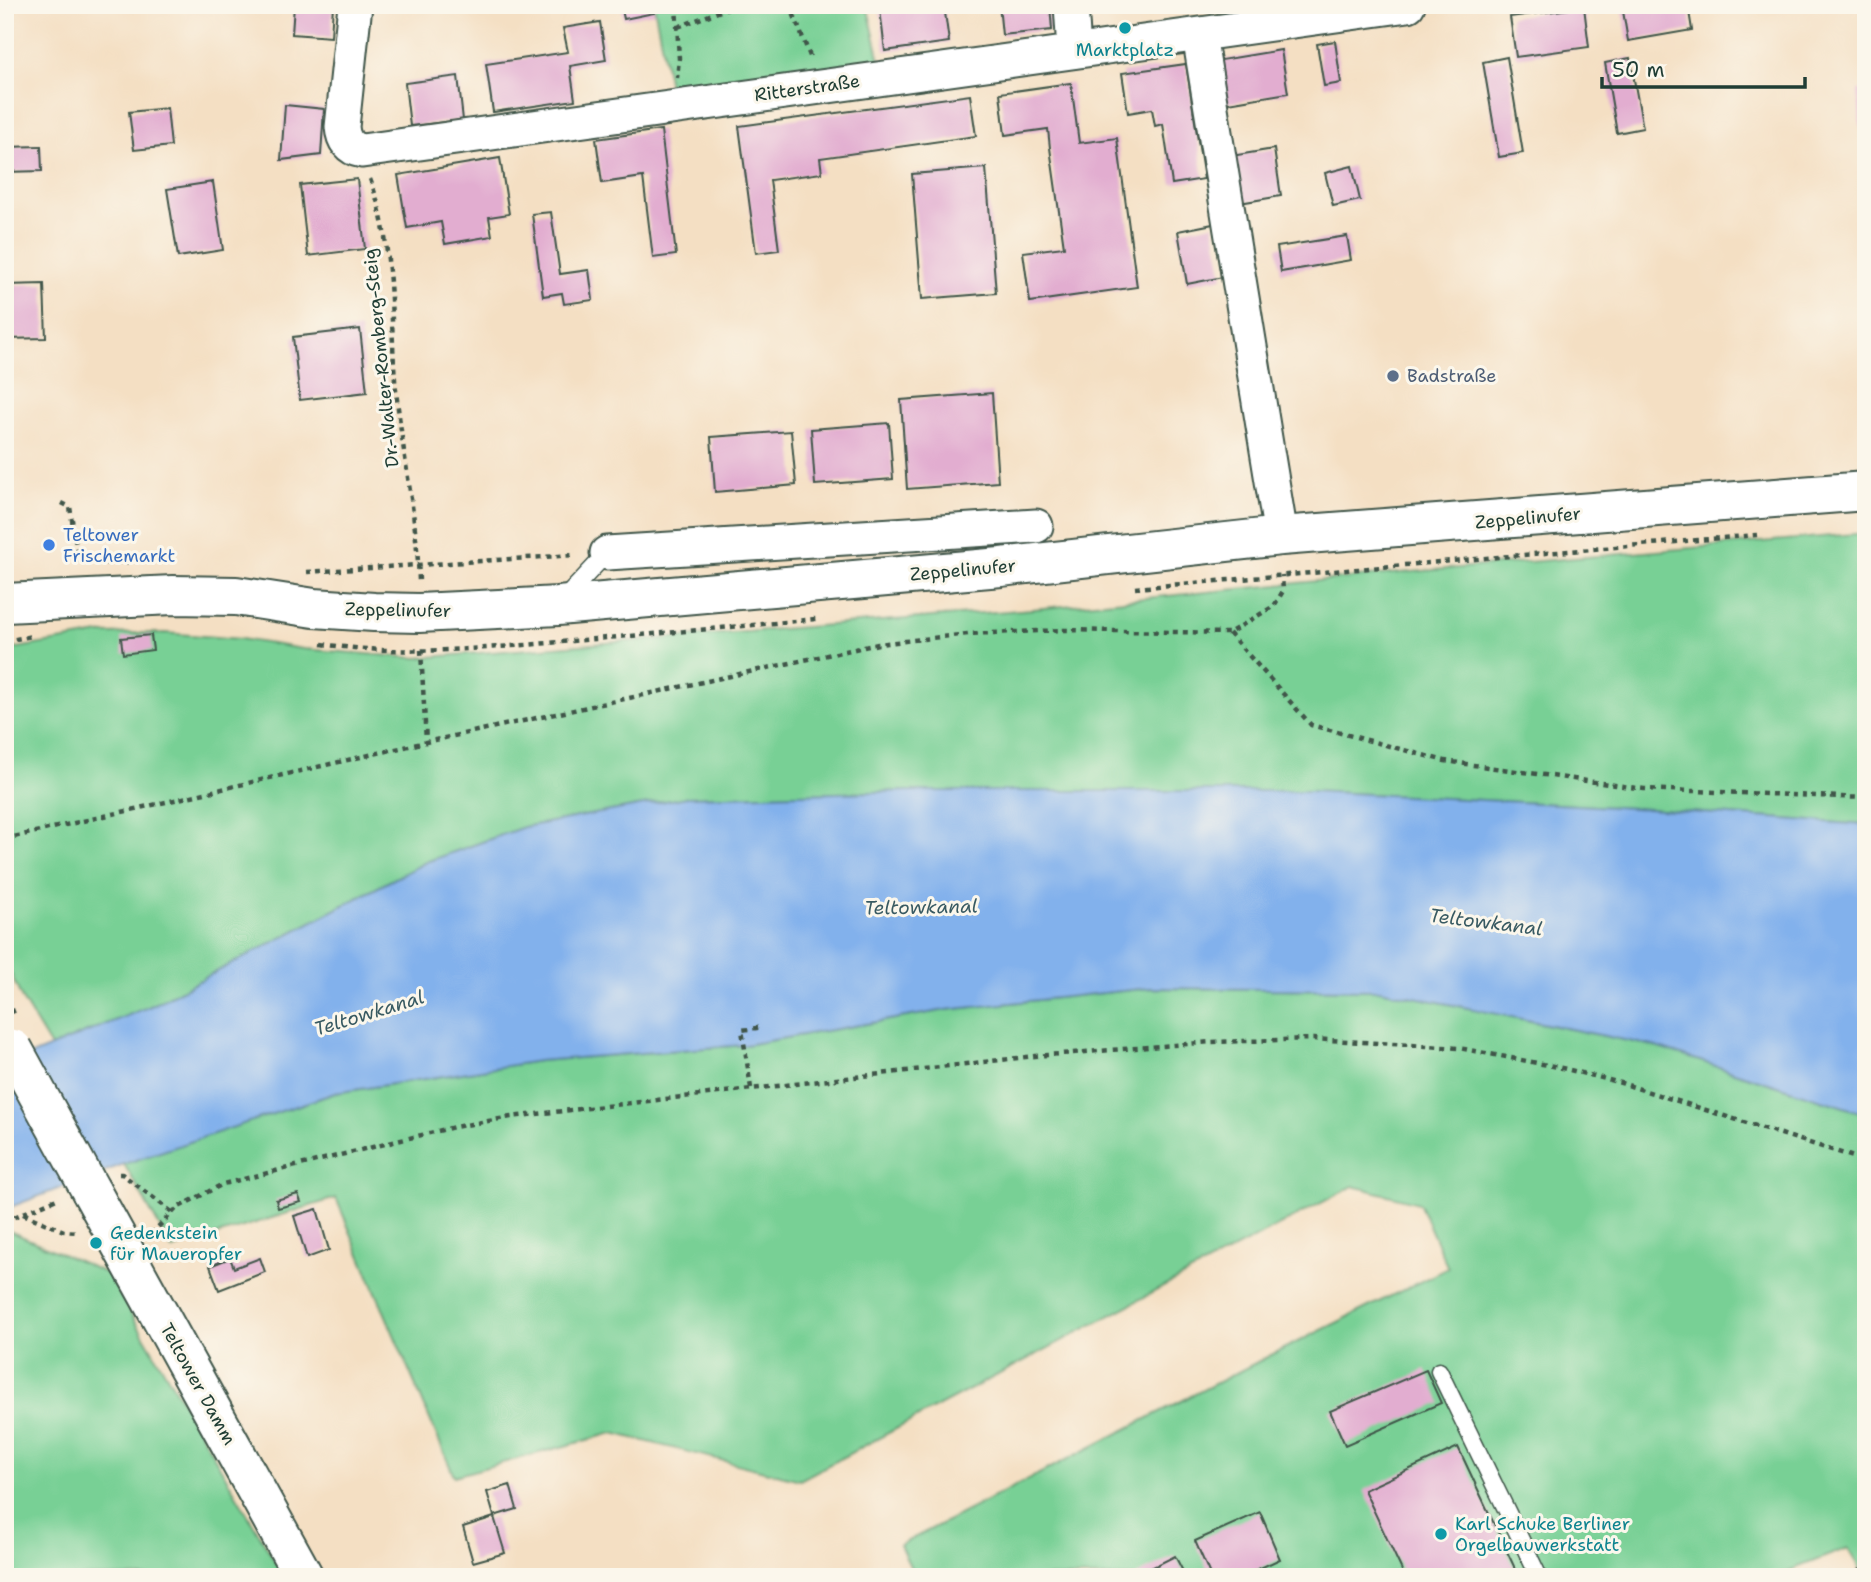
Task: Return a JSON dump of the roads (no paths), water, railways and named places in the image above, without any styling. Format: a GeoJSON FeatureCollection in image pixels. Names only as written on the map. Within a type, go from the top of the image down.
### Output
{"type":"FeatureCollection","features":[{"type":"Feature","properties":{"kind":"main road","name":"Zeppelinufer"},"geometry":{"type":"LineString","coordinates":[[5,603],[63,583],[114,596],[236,596],[314,608],[419,613],[558,606],[1000,567],[1281,536],[1866,491]]}},
{"type":"Feature","properties":{"kind":"main road","name":"Zeppelinufer"},"geometry":{"type":"LineString","coordinates":[[5,615],[63,583]]}},
{"type":"Feature","properties":{"kind":"main road","name":"Teltower Damm"},"geometry":{"type":"LineString","coordinates":[[11,1032],[106,1182],[304,1577]]}},
{"type":"Feature","properties":{"kind":"street","name":"Ritterstraße"},"geometry":{"type":"LineString","coordinates":[[355,5],[342,127],[343,137],[349,145],[362,151],[1408,5]]}},
{"type":"Feature","properties":{"kind":"street"},"geometry":{"type":"LineString","coordinates":[[1071,5],[1074,51]]}},
{"type":"Feature","properties":{"kind":"street"},"geometry":{"type":"LineString","coordinates":[[1199,35],[1281,536]]}},
{"type":"Feature","properties":{"kind":"street"},"geometry":{"type":"LineString","coordinates":[[607,553],[1036,526]]}},
{"type":"Feature","properties":{"kind":"lane"},"geometry":{"type":"LineString","coordinates":[[558,606],[607,553]]}},
{"type":"Feature","properties":{"kind":"lane"},"geometry":{"type":"LineString","coordinates":[[1439,1371],[1539,1577]]}},
{"type":"Feature","properties":{"kind":"water","name":"Teltowkanal"},"geometry":{"type":"Polygon","coordinates":[[[911,791],[1311,791],[1634,808],[1866,825],[1866,1114],[1653,1046],[1380,990],[1150,988],[946,1010],[745,1045],[539,1061],[335,1093],[124,1164],[5,1209],[5,1066],[153,1005],[426,862],[524,827],[687,797],[911,791]]]}},
{"type":"Feature","properties":{"kind":"place","name":"Marktplatz"},"geometry":{"type":"Point","coordinates":[1125,28]}},
{"type":"Feature","properties":{"kind":"place","name":"Badstraße"},"geometry":{"type":"Point","coordinates":[1393,376]}},
{"type":"Feature","properties":{"kind":"place","name":"Teltower Frischemarkt"},"geometry":{"type":"Point","coordinates":[49,545]}},
{"type":"Feature","properties":{"kind":"place","name":"Gedenkstein für Maueropfer"},"geometry":{"type":"Point","coordinates":[96,1243]}},
{"type":"Feature","properties":{"kind":"place","name":"Karl Schuke Berliner Orgelbauwerkstatt"},"geometry":{"type":"Point","coordinates":[1441,1534]}}]}
